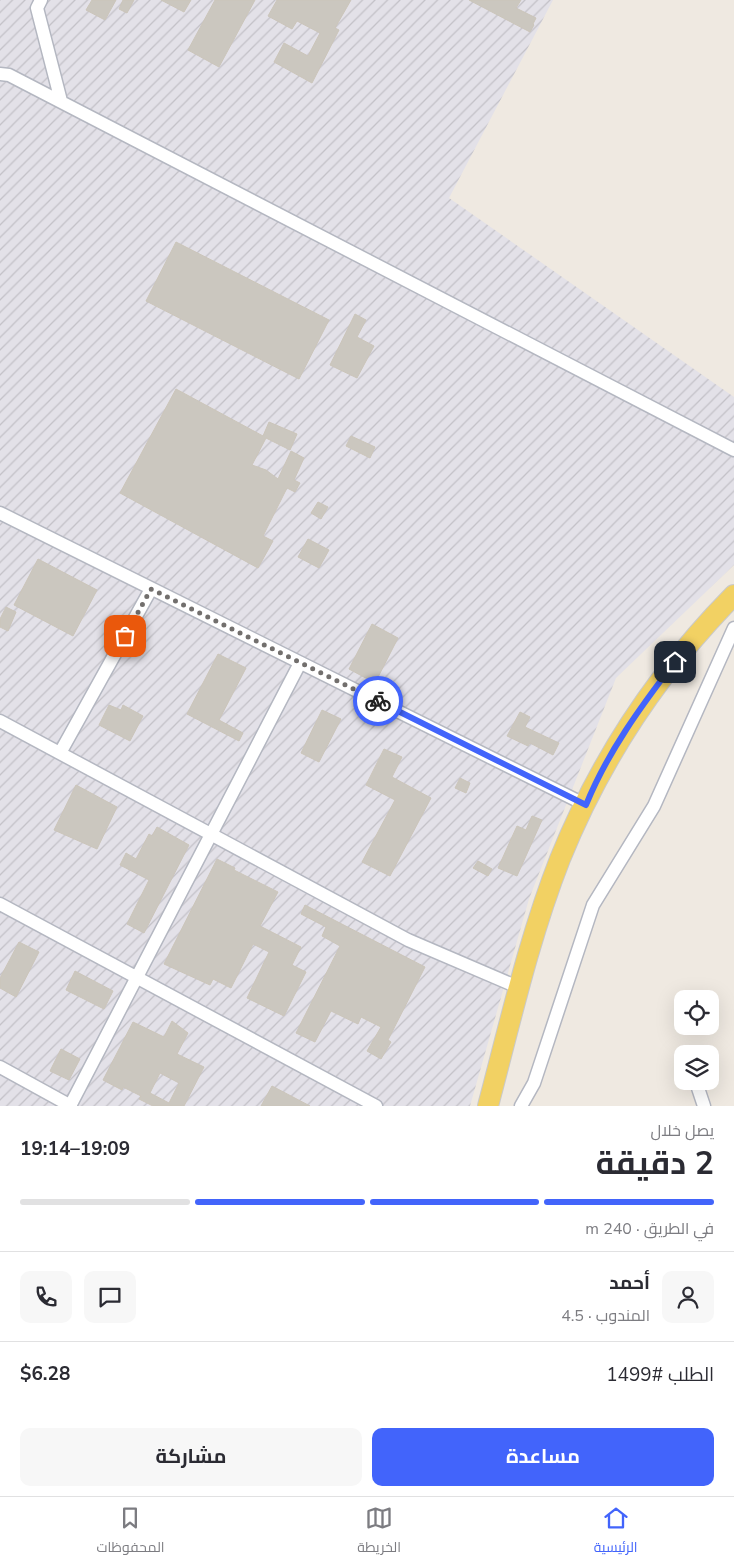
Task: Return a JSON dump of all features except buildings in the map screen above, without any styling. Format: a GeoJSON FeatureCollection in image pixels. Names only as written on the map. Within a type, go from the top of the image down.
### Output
{"type":"FeatureCollection","features":[{"type":"Feature","properties":{"kind":"main road"},"geometry":{"type":"LineString","coordinates":[[488,1106],[537,924],[578,818],[642,705],[710,620],[734,595]]}},
{"type":"Feature","properties":{"kind":"street"},"geometry":{"type":"LineString","coordinates":[[41,0],[38,8],[60,101]]}},
{"type":"Feature","properties":{"kind":"street"},"geometry":{"type":"LineString","coordinates":[[0,74],[9,75],[60,101],[734,450]]}},
{"type":"Feature","properties":{"kind":"street"},"geometry":{"type":"LineString","coordinates":[[0,513],[586,805]]}},
{"type":"Feature","properties":{"kind":"street"},"geometry":{"type":"LineString","coordinates":[[60,753],[151,589]]}},
{"type":"Feature","properties":{"kind":"street"},"geometry":{"type":"LineString","coordinates":[[521,1106],[534,1082],[593,905],[654,806],[734,628]]}},
{"type":"Feature","properties":{"kind":"street"},"geometry":{"type":"LineString","coordinates":[[0,1068],[71,1106],[300,663]]}},
{"type":"Feature","properties":{"kind":"street"},"geometry":{"type":"LineString","coordinates":[[0,721],[408,940],[520,988]]}},
{"type":"Feature","properties":{"kind":"street"},"geometry":{"type":"LineString","coordinates":[[0,904],[376,1106]]}},
{"type":"Feature","properties":{"kind":"street"},"geometry":{"type":"LineString","coordinates":[[699,1090],[704,1106]]}},
{"type":"Feature","properties":{"kind":"shaded area"},"geometry":{"type":"Polygon","coordinates":[[[0,0],[553,0],[449,198],[734,397],[734,565],[616,678],[529,899],[470,1106],[0,1106],[0,0]]]}},
{"type":"Feature","properties":{"kind":"way so far"},"geometry":{"type":"LineString","coordinates":[[125,636],[151,589],[378,701]]}},
{"type":"Feature","properties":{"kind":"route"},"geometry":{"type":"LineString","coordinates":[[378,701],[586,805],[608,761],[642,705],[675,662]]}}]}
